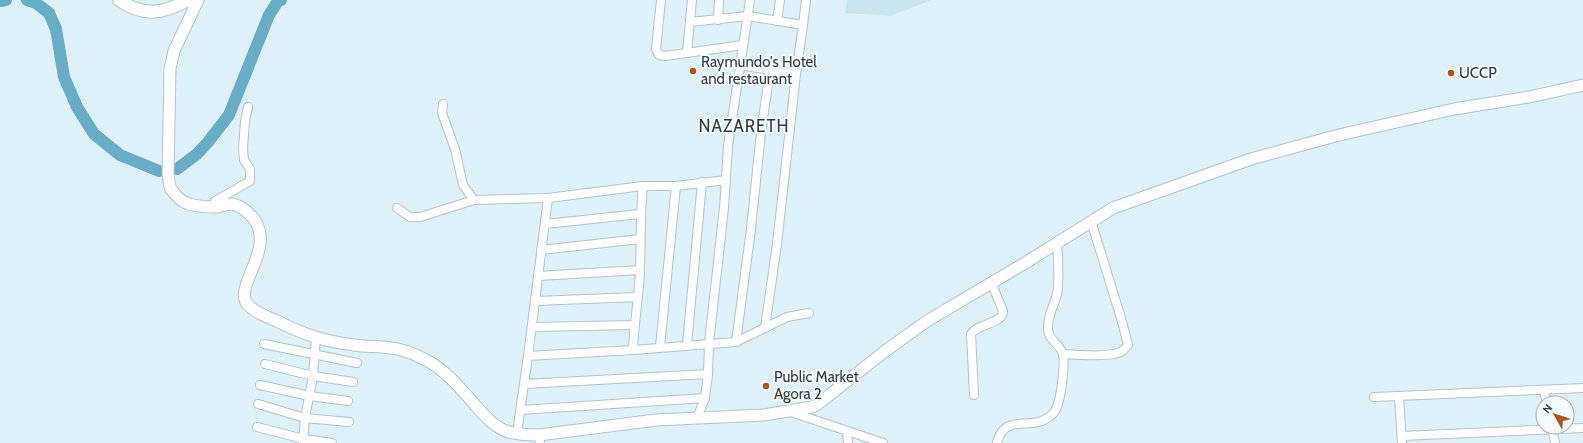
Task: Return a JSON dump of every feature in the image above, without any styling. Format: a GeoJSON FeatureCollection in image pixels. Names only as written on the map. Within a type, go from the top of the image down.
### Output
{"type":"FeatureCollection","features":[{"type":"Feature","properties":{"kind":"main road"},"geometry":{"type":"LineString","coordinates":[[119,0],[132,8],[147,12],[161,12],[173,8],[188,0]]}},
{"type":"Feature","properties":{"kind":"main road"},"geometry":{"type":"LineString","coordinates":[[198,0],[174,51],[170,69],[168,174],[171,188],[183,202],[216,207],[232,204],[247,212],[254,220],[260,232],[260,244],[258,256],[244,290],[244,298],[248,304],[264,315],[302,334],[356,346],[391,348],[410,352],[440,368],[454,381],[486,417],[496,425],[509,432],[539,439],[633,422],[764,415],[803,409],[818,404],[884,352],[927,321],[1113,208],[1251,159],[1339,134],[1454,109],[1583,85]]}},
{"type":"Feature","properties":{"kind":"street"},"geometry":{"type":"LineString","coordinates":[[662,0],[656,49],[662,56],[743,45]]}},
{"type":"Feature","properties":{"kind":"street"},"geometry":{"type":"LineString","coordinates":[[687,53],[692,0]]}},
{"type":"Feature","properties":{"kind":"street"},"geometry":{"type":"LineString","coordinates":[[718,20],[719,0]]}},
{"type":"Feature","properties":{"kind":"street"},"geometry":{"type":"LineString","coordinates":[[698,418],[706,398],[709,343],[716,288],[728,146],[750,0]]}},
{"type":"Feature","properties":{"kind":"street"},"geometry":{"type":"LineString","coordinates":[[777,21],[780,0]]}},
{"type":"Feature","properties":{"kind":"street"},"geometry":{"type":"LineString","coordinates":[[765,328],[777,244],[806,0]]}},
{"type":"Feature","properties":{"kind":"street"},"geometry":{"type":"LineString","coordinates":[[690,22],[748,16],[802,25]]}},
{"type":"Feature","properties":{"kind":"street"},"geometry":{"type":"LineString","coordinates":[[740,65],[796,74]]}},
{"type":"Feature","properties":{"kind":"street"},"geometry":{"type":"LineString","coordinates":[[736,342],[751,229],[761,132],[770,71]]}},
{"type":"Feature","properties":{"kind":"street"},"geometry":{"type":"LineString","coordinates":[[443,104],[442,112],[455,149],[464,185],[474,200]]}},
{"type":"Feature","properties":{"kind":"street"},"geometry":{"type":"LineString","coordinates":[[216,207],[215,201],[250,180],[250,169],[244,160],[243,148],[245,121],[248,107]]}},
{"type":"Feature","properties":{"kind":"street"},"geometry":{"type":"LineString","coordinates":[[397,208],[410,217],[420,217],[474,200],[548,198],[643,186],[676,186],[726,180]]}},
{"type":"Feature","properties":{"kind":"street"},"geometry":{"type":"LineString","coordinates":[[687,345],[702,182]]}},
{"type":"Feature","properties":{"kind":"street"},"geometry":{"type":"LineString","coordinates":[[633,350],[640,270],[640,214],[643,186]]}},
{"type":"Feature","properties":{"kind":"street"},"geometry":{"type":"LineString","coordinates":[[660,347],[676,186]]}},
{"type":"Feature","properties":{"kind":"street"},"geometry":{"type":"LineString","coordinates":[[517,434],[548,198]]}},
{"type":"Feature","properties":{"kind":"street"},"geometry":{"type":"LineString","coordinates":[[544,224],[640,214]]}},
{"type":"Feature","properties":{"kind":"street"},"geometry":{"type":"LineString","coordinates":[[1063,354],[1116,354],[1123,351],[1128,345],[1091,221]]}},
{"type":"Feature","properties":{"kind":"street"},"geometry":{"type":"LineString","coordinates":[[541,250],[640,239]]}},
{"type":"Feature","properties":{"kind":"street"},"geometry":{"type":"LineString","coordinates":[[997,443],[999,433],[1003,428],[1010,424],[1037,422],[1054,412],[1059,402],[1063,354],[1059,347],[1052,341],[1048,330],[1048,319],[1057,294],[1057,242]]}},
{"type":"Feature","properties":{"kind":"street"},"geometry":{"type":"LineString","coordinates":[[538,276],[640,270]]}},
{"type":"Feature","properties":{"kind":"street"},"geometry":{"type":"LineString","coordinates":[[974,394],[971,334],[978,328],[1000,318],[1003,314],[991,282]]}},
{"type":"Feature","properties":{"kind":"street"},"geometry":{"type":"LineString","coordinates":[[535,301],[638,297]]}},
{"type":"Feature","properties":{"kind":"street"},"geometry":{"type":"LineString","coordinates":[[528,356],[736,342],[787,317],[809,313]]}},
{"type":"Feature","properties":{"kind":"street"},"geometry":{"type":"LineString","coordinates":[[532,327],[634,325]]}},
{"type":"Feature","properties":{"kind":"street"},"geometry":{"type":"LineString","coordinates":[[304,441],[305,418],[313,376],[316,338]]}},
{"type":"Feature","properties":{"kind":"street"},"geometry":{"type":"LineString","coordinates":[[264,344],[358,363]]}},
{"type":"Feature","properties":{"kind":"street"},"geometry":{"type":"LineString","coordinates":[[265,364],[313,376],[353,382]]}},
{"type":"Feature","properties":{"kind":"street"},"geometry":{"type":"LineString","coordinates":[[524,384],[708,374]]}},
{"type":"Feature","properties":{"kind":"street"},"geometry":{"type":"LineString","coordinates":[[260,385],[310,396],[348,401]]}},
{"type":"Feature","properties":{"kind":"street"},"geometry":{"type":"LineString","coordinates":[[1374,397],[1544,391],[1583,388]]}},
{"type":"Feature","properties":{"kind":"street"},"geometry":{"type":"LineString","coordinates":[[1544,391],[1545,395]]}},
{"type":"Feature","properties":{"kind":"street"},"geometry":{"type":"LineString","coordinates":[[1399,397],[1402,440],[1535,429]]}},
{"type":"Feature","properties":{"kind":"street"},"geometry":{"type":"LineString","coordinates":[[521,410],[706,398]]}},
{"type":"Feature","properties":{"kind":"street"},"geometry":{"type":"LineString","coordinates":[[258,404],[305,418],[349,422]]}},
{"type":"Feature","properties":{"kind":"street"},"geometry":{"type":"LineString","coordinates":[[788,411],[883,443]]}},
{"type":"Feature","properties":{"kind":"street"},"geometry":{"type":"LineString","coordinates":[[257,427],[304,441],[332,443]]}},
{"type":"Feature","properties":{"kind":"street"},"geometry":{"type":"LineString","coordinates":[[847,430],[848,443]]}},
{"type":"Feature","properties":{"kind":"shaded area"},"geometry":{"type":"Polygon","coordinates":[[[847,0],[932,0],[890,16],[845,13],[847,0]]]}},
{"type":"Feature","properties":{"kind":"waterway"},"geometry":{"type":"LineString","coordinates":[[0,1],[6,0]]}},
{"type":"Feature","properties":{"kind":"waterway"},"geometry":{"type":"LineString","coordinates":[[27,0],[36,3],[49,13],[56,29],[64,77],[77,107],[94,134],[120,155],[159,171]]}},
{"type":"Feature","properties":{"kind":"waterway"},"geometry":{"type":"LineString","coordinates":[[177,169],[197,154],[229,115],[269,15],[278,1],[281,0]]}},
{"type":"Feature","properties":{"kind":"place","name":"Raymundo's Hotel and restaurant"},"geometry":{"type":"Point","coordinates":[693,71]}},
{"type":"Feature","properties":{"kind":"place","name":"UCCP"},"geometry":{"type":"Point","coordinates":[1451,73]}},
{"type":"Feature","properties":{"kind":"place","name":"Public Market Agora 2"},"geometry":{"type":"Point","coordinates":[766,386]}},
{"type":"Feature","properties":{"kind":"district","name":"NAZARETH"},"geometry":{"type":"Point","coordinates":[744,126]}}]}
